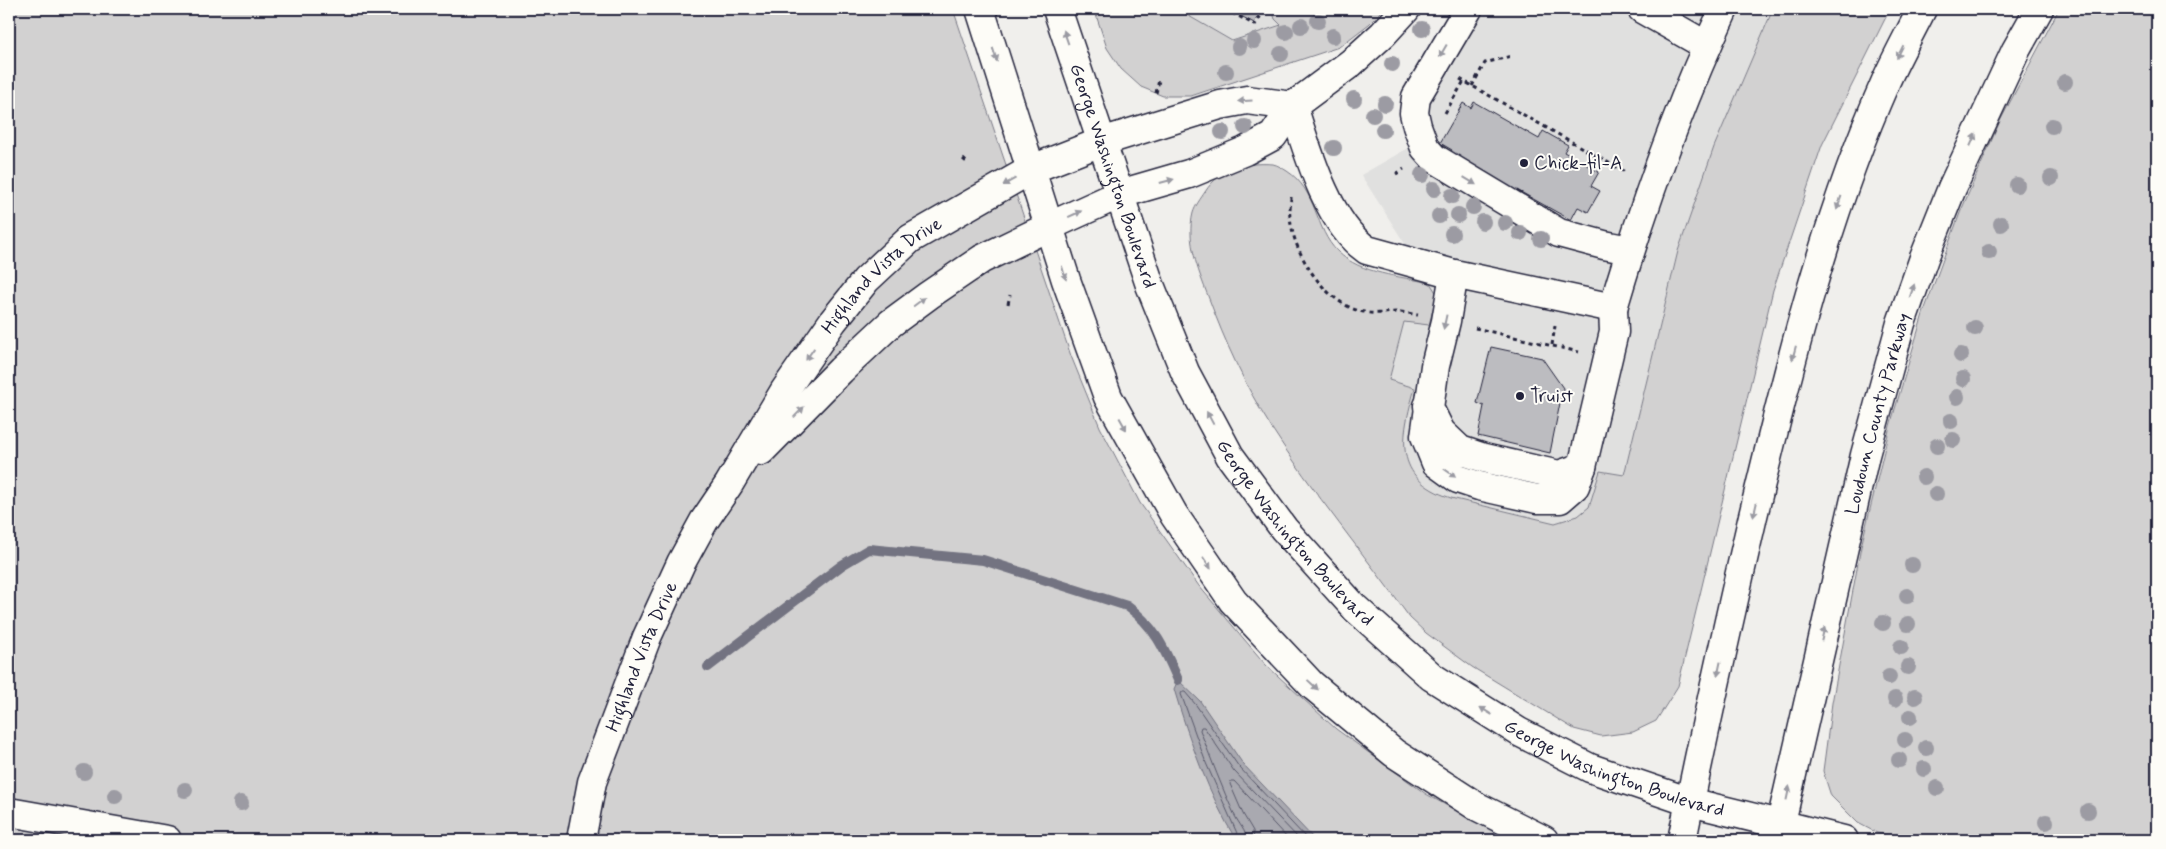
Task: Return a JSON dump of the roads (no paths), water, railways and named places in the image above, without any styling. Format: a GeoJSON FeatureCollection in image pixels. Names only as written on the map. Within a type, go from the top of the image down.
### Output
{"type":"FeatureCollection","features":[{"type":"Feature","properties":{"kind":"street"},"geometry":{"type":"LineString","coordinates":[[980,9],[1066,280],[1108,397],[1174,515],[1233,601],[1312,685],[1394,753],[1476,806],[1544,840]]}},
{"type":"Feature","properties":{"kind":"street","name":"George Washington Boulevard"},"geometry":{"type":"LineString","coordinates":[[1057,9],[1150,285],[1185,372],[1230,456],[1284,529],[1355,608],[1432,677],[1519,732],[1590,768],[1779,832],[1844,840]]}},
{"type":"Feature","properties":{"kind":"street"},"geometry":{"type":"LineString","coordinates":[[1406,9],[1383,34],[1351,63],[1293,106],[1312,166],[1345,230],[1355,242],[1378,254],[1454,274],[1613,308]]}},
{"type":"Feature","properties":{"kind":"street"},"geometry":{"type":"LineString","coordinates":[[1468,9],[1416,97],[1414,113],[1421,140],[1427,152],[1446,167],[1559,233],[1604,246],[1630,250]]}},
{"type":"Feature","properties":{"kind":"street"},"geometry":{"type":"LineString","coordinates":[[1642,9],[1707,46]]}},
{"type":"Feature","properties":{"kind":"street"},"geometry":{"type":"LineString","coordinates":[[1454,274],[1428,406],[1441,432],[1460,450],[1484,458],[1559,475],[1582,467],[1614,332],[1613,308],[1630,250],[1661,161],[1707,46],[1724,9]]}},
{"type":"Feature","properties":{"kind":"street"},"geometry":{"type":"LineString","coordinates":[[1682,840],[1773,431],[1807,306],[1828,235],[1856,154],[1885,82],[1922,9]]}},
{"type":"Feature","properties":{"kind":"street","name":"Loudoun County Parkway"},"geometry":{"type":"LineString","coordinates":[[1779,832],[1862,464],[1900,323],[1924,258],[1968,153],[2016,50],[2039,9]]}},
{"type":"Feature","properties":{"kind":"street","name":"Highland Vista Drive"},"geometry":{"type":"LineString","coordinates":[[581,840],[592,782],[647,637],[681,563],[704,521],[729,484],[785,390],[833,321],[866,280],[910,239],[1032,169],[1102,142],[1220,105],[1247,100],[1293,106],[1274,136],[1245,151],[1190,174],[1120,194],[1050,226],[982,259],[928,295],[891,323],[835,376],[729,484]]}},
{"type":"Feature","properties":{"kind":"street"},"geometry":{"type":"LineString","coordinates":[[9,812],[167,840]]}},
{"type":"Feature","properties":{"kind":"water"},"geometry":{"type":"Polygon","coordinates":[[[1178,680],[1200,701],[1243,764],[1315,840],[1236,840],[1208,786],[1186,728],[1174,689],[1178,680]]]}},
{"type":"Feature","properties":{"kind":"waterway"},"geometry":{"type":"LineString","coordinates":[[708,667],[842,565],[869,549],[983,560],[1127,606],[1152,630],[1164,649],[1178,680]]}},
{"type":"Feature","properties":{"kind":"place","name":"Chick-fil-A"},"geometry":{"type":"Point","coordinates":[1524,163]}},
{"type":"Feature","properties":{"kind":"place","name":"Truist"},"geometry":{"type":"Point","coordinates":[1520,396]}}]}
